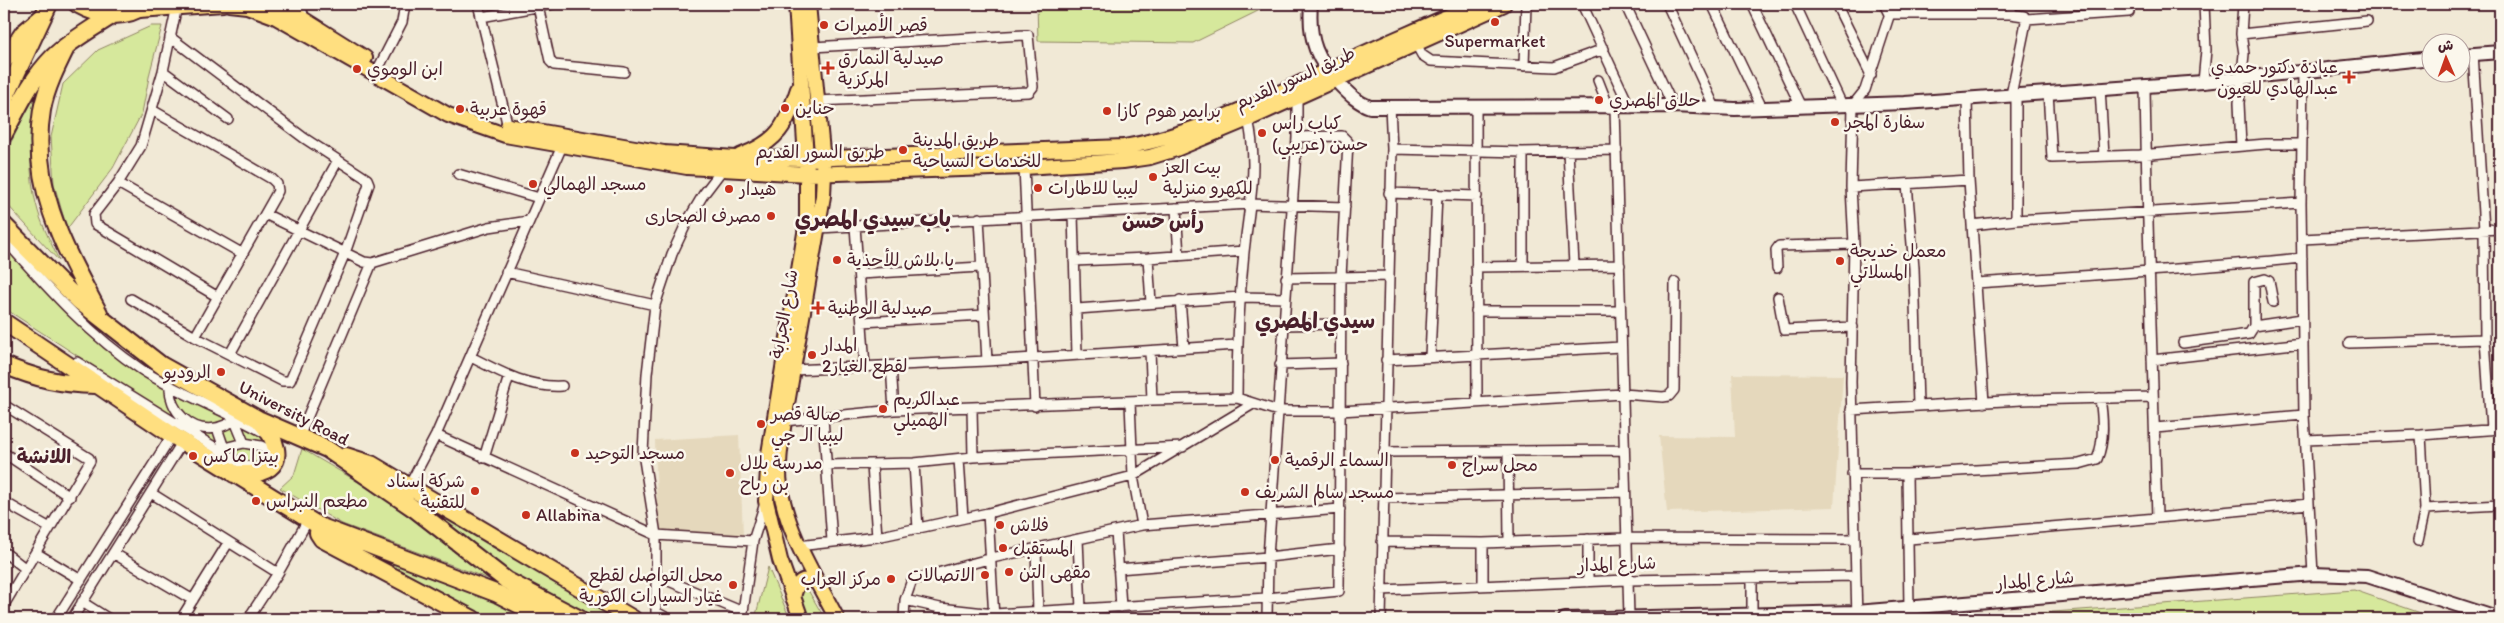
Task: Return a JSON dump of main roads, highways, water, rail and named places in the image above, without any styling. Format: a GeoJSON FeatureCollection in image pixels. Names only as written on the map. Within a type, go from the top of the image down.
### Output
{"type":"FeatureCollection","features":[{"type":"Feature","properties":{"kind":"highway"},"geometry":{"type":"LineString","coordinates":[[78,4],[91,12],[113,15]]}},
{"type":"Feature","properties":{"kind":"highway"},"geometry":{"type":"LineString","coordinates":[[4,134],[23,98],[42,70],[67,46],[113,15],[143,7]]}},
{"type":"Feature","properties":{"kind":"highway"},"geometry":{"type":"LineString","coordinates":[[4,61],[23,33],[47,10]]}},
{"type":"Feature","properties":{"kind":"highway"},"geometry":{"type":"LineString","coordinates":[[5,97],[47,10]]}},
{"type":"Feature","properties":{"kind":"highway"},"geometry":{"type":"LineString","coordinates":[[67,46],[52,79],[42,110],[40,135],[41,165],[45,192],[60,238],[102,318]]}},
{"type":"Feature","properties":{"kind":"highway","name":"University Road"},"geometry":{"type":"LineString","coordinates":[[4,225],[79,301],[161,365],[258,420],[328,449],[416,510],[506,580],[580,619]]}},
{"type":"Feature","properties":{"kind":"highway"},"geometry":{"type":"LineString","coordinates":[[4,322],[177,438],[313,523],[498,594],[547,619]]}},
{"type":"Feature","properties":{"kind":"highway"},"geometry":{"type":"LineString","coordinates":[[4,365],[54,383],[96,385]]}},
{"type":"Feature","properties":{"kind":"highway"},"geometry":{"type":"LineString","coordinates":[[234,474],[262,472],[271,466],[275,454],[274,438],[258,420]]}},
{"type":"Feature","properties":{"kind":"highway"},"geometry":{"type":"LineString","coordinates":[[328,449],[372,464],[633,619]]}},
{"type":"Feature","properties":{"kind":"highway"},"geometry":{"type":"LineString","coordinates":[[313,523],[322,539],[472,619]]}},
{"type":"Feature","properties":{"kind":"main road"},"geometry":{"type":"LineString","coordinates":[[143,7],[224,4]]}},
{"type":"Feature","properties":{"kind":"main road","name":"طريق السور القديم"},"geometry":{"type":"LineString","coordinates":[[229,4],[261,10],[301,24],[449,108],[508,127],[664,153],[735,158],[806,159],[1091,149],[1153,142],[1193,128],[1293,87],[1416,44],[1504,4]]}},
{"type":"Feature","properties":{"kind":"main road","name":"طريق السور القديم"},"geometry":{"type":"LineString","coordinates":[[279,4],[301,24],[448,115],[504,135],[657,162],[722,170],[807,174],[1024,167],[1123,161],[1150,157],[1176,149],[1297,97],[1331,75],[1472,4]]}},
{"type":"Feature","properties":{"kind":"main road","name":"شارع الجرابة"},"geometry":{"type":"LineString","coordinates":[[796,4],[807,174],[807,221],[769,454],[766,501],[772,532],[801,619]]}},
{"type":"Feature","properties":{"kind":"main road","name":"شارع الجرابة"},"geometry":{"type":"LineString","coordinates":[[808,4],[824,174],[819,228],[784,421],[780,457],[780,484],[784,504],[798,546],[837,619]]}},
{"type":"Feature","properties":{"kind":"main road"},"geometry":{"type":"LineString","coordinates":[[735,158],[766,144],[777,135],[785,124],[801,82]]}},
{"type":"Feature","properties":{"kind":"main road"},"geometry":{"type":"LineString","coordinates":[[793,598],[797,584],[803,579],[811,579],[818,583]]}},
{"type":"Feature","properties":{"kind":"place","name":"Supermarket"},"geometry":{"type":"Point","coordinates":[1495,22]}},
{"type":"Feature","properties":{"kind":"place","name":"قصر الأميرات"},"geometry":{"type":"Point","coordinates":[824,25]}},
{"type":"Feature","properties":{"kind":"place","name":"صيدلية النمارق المركزية"},"geometry":{"type":"Point","coordinates":[828,68]}},
{"type":"Feature","properties":{"kind":"place","name":"ابن الوموي"},"geometry":{"type":"Point","coordinates":[357,69]}},
{"type":"Feature","properties":{"kind":"place","name":"عيادة دكتور حمدي عبدالهادي للعيون"},"geometry":{"type":"Point","coordinates":[2349,77]}},
{"type":"Feature","properties":{"kind":"place","name":"حلاق المصري"},"geometry":{"type":"Point","coordinates":[1599,100]}},
{"type":"Feature","properties":{"kind":"place","name":"حناين"},"geometry":{"type":"Point","coordinates":[785,108]}},
{"type":"Feature","properties":{"kind":"place","name":"قهوة عربية"},"geometry":{"type":"Point","coordinates":[460,109]}},
{"type":"Feature","properties":{"kind":"place","name":"برايمر هوم كازا"},"geometry":{"type":"Point","coordinates":[1107,111]}},
{"type":"Feature","properties":{"kind":"place","name":"سفارة المجر"},"geometry":{"type":"Point","coordinates":[1835,122]}},
{"type":"Feature","properties":{"kind":"place","name":"كباب راس حسن (عريبي)"},"geometry":{"type":"Point","coordinates":[1262,133]}},
{"type":"Feature","properties":{"kind":"place","name":"طريق المدينة للخدمات السياحية"},"geometry":{"type":"Point","coordinates":[903,150]}},
{"type":"Feature","properties":{"kind":"place","name":"بيت العز للكهرو منزلية"},"geometry":{"type":"Point","coordinates":[1153,177]}},
{"type":"Feature","properties":{"kind":"place","name":"مسجد الهمالي"},"geometry":{"type":"Point","coordinates":[533,184]}},
{"type":"Feature","properties":{"kind":"place","name":"ليبيا للاطارات"},"geometry":{"type":"Point","coordinates":[1038,188]}},
{"type":"Feature","properties":{"kind":"place","name":"هيدار"},"geometry":{"type":"Point","coordinates":[729,189]}},
{"type":"Feature","properties":{"kind":"place","name":"مصرف الصحارى"},"geometry":{"type":"Point","coordinates":[771,216]}},
{"type":"Feature","properties":{"kind":"place","name":"يا بلاش للأحذية"},"geometry":{"type":"Point","coordinates":[837,260]}},
{"type":"Feature","properties":{"kind":"place","name":"معمل خديجة المسلاتي"},"geometry":{"type":"Point","coordinates":[1840,261]}},
{"type":"Feature","properties":{"kind":"place","name":"صيدلية الوطنية"},"geometry":{"type":"Point","coordinates":[818,308]}},
{"type":"Feature","properties":{"kind":"place","name":"المدار 2لقطع الغيار"},"geometry":{"type":"Point","coordinates":[812,355]}},
{"type":"Feature","properties":{"kind":"place","name":"الروديو"},"geometry":{"type":"Point","coordinates":[221,372]}},
{"type":"Feature","properties":{"kind":"place","name":"عبدالكريم الهميلي"},"geometry":{"type":"Point","coordinates":[883,409]}},
{"type":"Feature","properties":{"kind":"place","name":"صالة قصر ليبيا الـ جي"},"geometry":{"type":"Point","coordinates":[761,424]}},
{"type":"Feature","properties":{"kind":"place","name":"مسجد التوحيد"},"geometry":{"type":"Point","coordinates":[575,453]}},
{"type":"Feature","properties":{"kind":"place","name":"بيتزا ماكس"},"geometry":{"type":"Point","coordinates":[193,456]}},
{"type":"Feature","properties":{"kind":"place","name":"السماء الرقمية"},"geometry":{"type":"Point","coordinates":[1275,460]}},
{"type":"Feature","properties":{"kind":"place","name":"محل سراج"},"geometry":{"type":"Point","coordinates":[1452,465]}},
{"type":"Feature","properties":{"kind":"place","name":"مدرسة بلال بن رباح"},"geometry":{"type":"Point","coordinates":[730,473]}},
{"type":"Feature","properties":{"kind":"place","name":"شركة إسناد للتقنية"},"geometry":{"type":"Point","coordinates":[475,491]}},
{"type":"Feature","properties":{"kind":"place","name":"مسجد سالم الشريف"},"geometry":{"type":"Point","coordinates":[1245,492]}},
{"type":"Feature","properties":{"kind":"place","name":"مطعم النبراس"},"geometry":{"type":"Point","coordinates":[256,501]}},
{"type":"Feature","properties":{"kind":"place","name":"Allabina"},"geometry":{"type":"Point","coordinates":[526,515]}},
{"type":"Feature","properties":{"kind":"place","name":"فلاش"},"geometry":{"type":"Point","coordinates":[1000,525]}},
{"type":"Feature","properties":{"kind":"place","name":"المستقبل"},"geometry":{"type":"Point","coordinates":[1003,548]}},
{"type":"Feature","properties":{"kind":"place","name":"مقهى التن"},"geometry":{"type":"Point","coordinates":[1009,572]}},
{"type":"Feature","properties":{"kind":"place","name":"الاتصالات"},"geometry":{"type":"Point","coordinates":[985,575]}},
{"type":"Feature","properties":{"kind":"place","name":"مركز العراب"},"geometry":{"type":"Point","coordinates":[891,579]}},
{"type":"Feature","properties":{"kind":"place","name":"محل التواصل لقطع غيار السيارات الكورية"},"geometry":{"type":"Point","coordinates":[733,585]}},
{"type":"Feature","properties":{"kind":"district","name":"باب سيدي المصري"},"geometry":{"type":"Point","coordinates":[873,218]}},
{"type":"Feature","properties":{"kind":"district","name":"رأس حسن"},"geometry":{"type":"Point","coordinates":[1163,221]}},
{"type":"Feature","properties":{"kind":"district","name":"سيدي المصري"},"geometry":{"type":"Point","coordinates":[1315,320]}},
{"type":"Feature","properties":{"kind":"district","name":"اللانشة"},"geometry":{"type":"Point","coordinates":[44,456]}}]}
